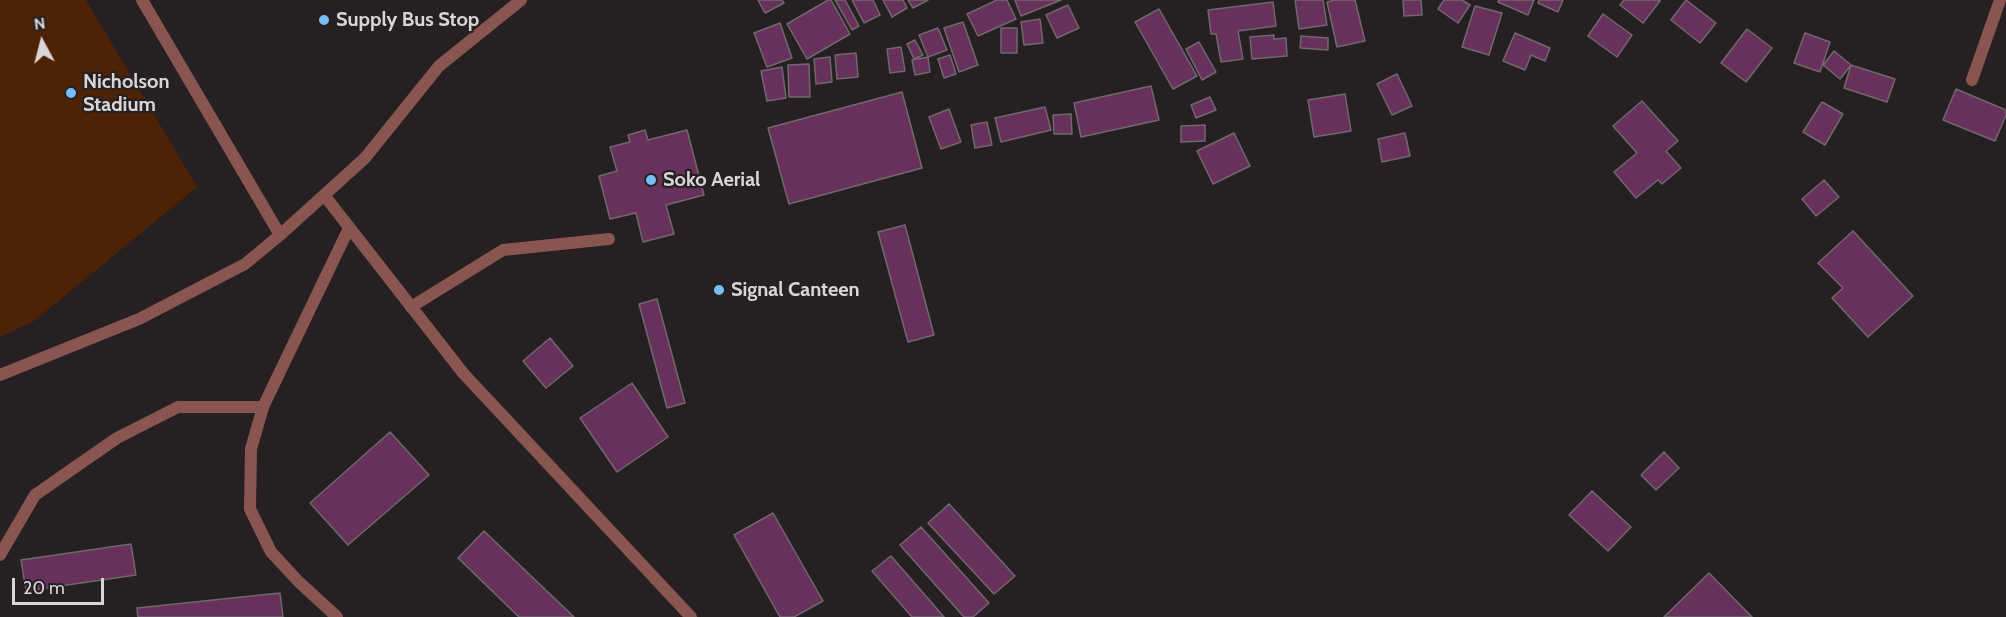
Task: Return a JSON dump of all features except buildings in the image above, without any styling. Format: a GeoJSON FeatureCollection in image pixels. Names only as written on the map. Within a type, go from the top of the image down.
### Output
{"type":"FeatureCollection","features":[{"type":"Feature","properties":{"kind":"street"},"geometry":{"type":"LineString","coordinates":[[142,0],[280,235]]}},
{"type":"Feature","properties":{"kind":"street"},"geometry":{"type":"LineString","coordinates":[[0,375],[139,319],[245,264],[365,158],[439,66],[521,0]]}},
{"type":"Feature","properties":{"kind":"street"},"geometry":{"type":"LineString","coordinates":[[1972,80],[2000,0]]}},
{"type":"Feature","properties":{"kind":"street"},"geometry":{"type":"LineString","coordinates":[[324,195],[463,373],[691,617]]}},
{"type":"Feature","properties":{"kind":"street"},"geometry":{"type":"LineString","coordinates":[[337,617],[271,552],[250,509],[251,449],[263,407],[349,228]]}},
{"type":"Feature","properties":{"kind":"street"},"geometry":{"type":"LineString","coordinates":[[411,307],[503,250],[609,239]]}},
{"type":"Feature","properties":{"kind":"street"},"geometry":{"type":"LineString","coordinates":[[0,555],[35,495],[117,438],[178,407],[263,407]]}},
{"type":"Feature","properties":{"kind":"shaded area","name":"Nicholson Stadium"},"geometry":{"type":"Polygon","coordinates":[[[0,0],[86,0],[197,187],[34,321],[0,337],[0,0]]]}},
{"type":"Feature","properties":{"kind":"place","name":"Supply Bus Stop"},"geometry":{"type":"Point","coordinates":[324,20]}},
{"type":"Feature","properties":{"kind":"place","name":"Nicholson Stadium"},"geometry":{"type":"Point","coordinates":[71,93]}},
{"type":"Feature","properties":{"kind":"place","name":"Soko Aerial"},"geometry":{"type":"Point","coordinates":[651,180]}},
{"type":"Feature","properties":{"kind":"place","name":"Signal Canteen"},"geometry":{"type":"Point","coordinates":[719,290]}}]}
